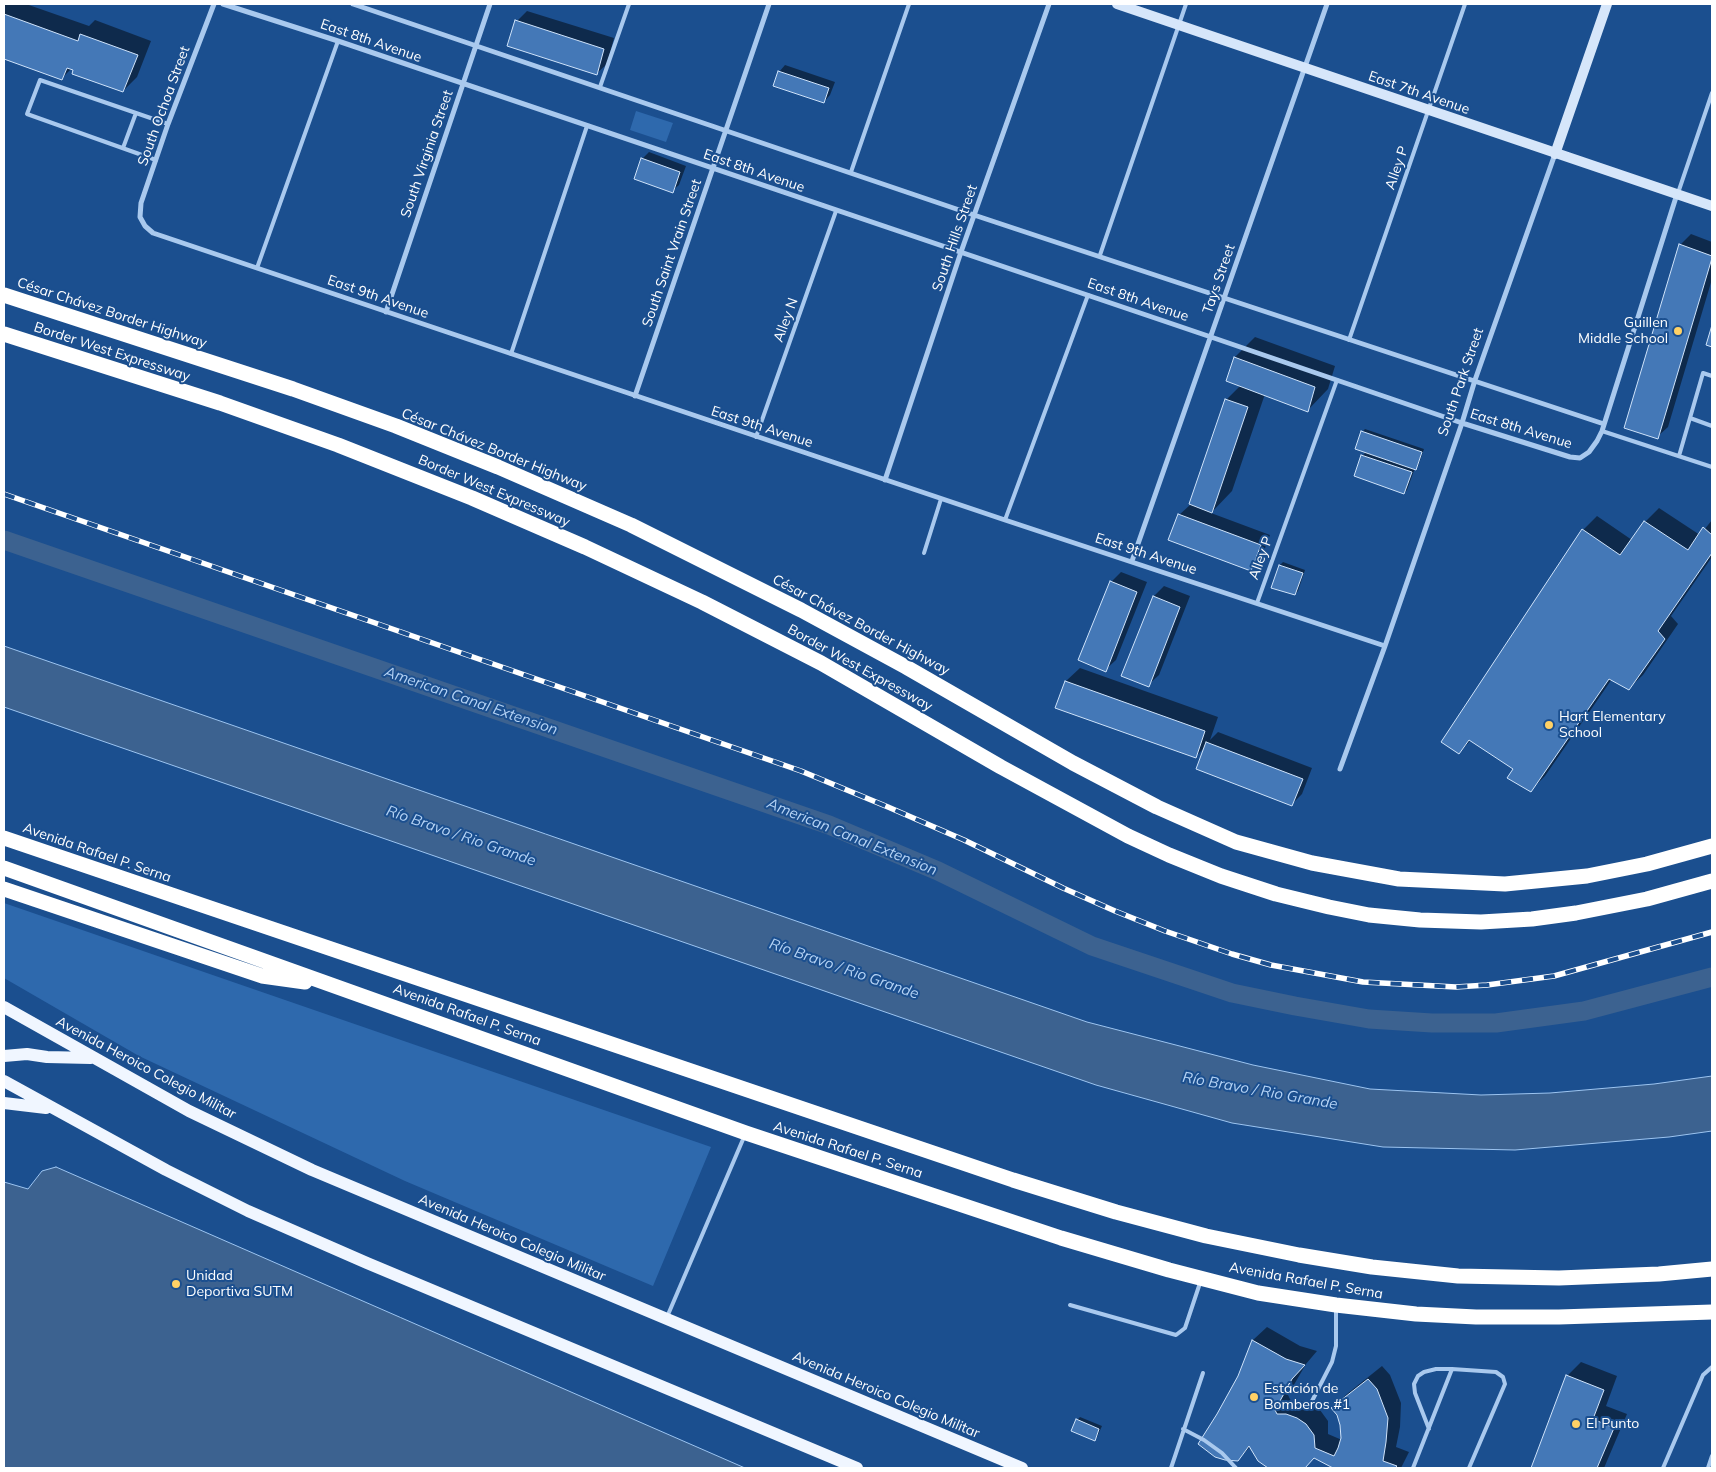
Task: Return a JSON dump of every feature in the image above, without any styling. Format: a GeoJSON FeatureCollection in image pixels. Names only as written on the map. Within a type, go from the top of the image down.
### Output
{"type":"FeatureCollection","features":[{"type":"Feature","properties":{"kind":"highway","name":"César Chávez Border Highway"},"geometry":{"type":"LineString","coordinates":[[4,295],[257,377],[396,426],[498,467],[631,525],[801,610],[906,667],[1073,763],[1157,807],[1236,842],[1312,863],[1399,879],[1505,884],[1587,876],[1647,864],[1712,846]]}},
{"type":"Feature","properties":{"kind":"highway","name":"Border West Expressway"},"geometry":{"type":"LineString","coordinates":[[4,334],[220,403],[338,445],[472,498],[585,547],[702,602],[812,659],[1002,768],[1128,836],[1221,876],[1276,894],[1329,907],[1369,914],[1420,920],[1481,922],[1576,913],[1646,900],[1712,881]]}},
{"type":"Feature","properties":{"kind":"highway","name":"Avenida Rafael P. Serna"},"geometry":{"type":"LineString","coordinates":[[4,838],[1013,1180],[1116,1212],[1206,1236],[1363,1266],[1458,1276],[1559,1278],[1659,1274],[1712,1269]]}},
{"type":"Feature","properties":{"kind":"highway","name":"Avenida Rafael P. Serna"},"geometry":{"type":"LineString","coordinates":[[4,868],[746,1133],[1062,1238],[1202,1278],[1258,1292],[1336,1305],[1416,1314],[1476,1317],[1622,1316],[1712,1312]]}},
{"type":"Feature","properties":{"kind":"highway"},"geometry":{"type":"LineString","coordinates":[[4,889],[262,976],[338,987]]}},
{"type":"Feature","properties":{"kind":"main road","name":"Avenida Heroico Colegio Militar"},"geometry":{"type":"LineString","coordinates":[[4,1007],[189,1111],[312,1170],[1022,1468]]}},
{"type":"Feature","properties":{"kind":"main road"},"geometry":{"type":"LineString","coordinates":[[4,1056],[27,1054],[93,1058]]}},
{"type":"Feature","properties":{"kind":"main road"},"geometry":{"type":"LineString","coordinates":[[4,1081],[166,1170],[248,1211],[376,1267],[857,1468]]}},
{"type":"Feature","properties":{"kind":"main road"},"geometry":{"type":"LineString","coordinates":[[4,1104],[54,1109]]}},
{"type":"Feature","properties":{"kind":"street","name":"South Ochoa Street"},"geometry":{"type":"LineString","coordinates":[[140,217],[140,203],[214,4]]}},
{"type":"Feature","properties":{"kind":"street","name":"East 8th Avenue"},"geometry":{"type":"LineString","coordinates":[[223,4],[338,40],[462,84],[1570,458],[1580,458],[1589,452],[1602,431],[1677,194]]}},
{"type":"Feature","properties":{"kind":"street"},"geometry":{"type":"LineString","coordinates":[[353,4],[974,215],[1100,255],[1604,424]]}},
{"type":"Feature","properties":{"kind":"street","name":"South Virginia Street"},"geometry":{"type":"LineString","coordinates":[[386,312],[490,4]]}},
{"type":"Feature","properties":{"kind":"street","name":"South Saint Vrain Street"},"geometry":{"type":"LineString","coordinates":[[635,396],[769,4]]}},
{"type":"Feature","properties":{"kind":"street","name":"South Hills Street"},"geometry":{"type":"LineString","coordinates":[[885,480],[961,252],[1049,4]]}},
{"type":"Feature","properties":{"kind":"street","name":"East 7th Avenue"},"geometry":{"type":"LineString","coordinates":[[1117,4],[1712,206]]}},
{"type":"Feature","properties":{"kind":"street","name":"Tays Street"},"geometry":{"type":"LineString","coordinates":[[1132,561],[1327,4]]}},
{"type":"Feature","properties":{"kind":"street","name":"South Park Street"},"geometry":{"type":"LineString","coordinates":[[1340,769],[1607,4]]}},
{"type":"Feature","properties":{"kind":"street","name":"East 9th Avenue"},"geometry":{"type":"LineString","coordinates":[[140,217],[145,226],[153,233],[756,437],[1384,646]]}},
{"type":"Feature","properties":{"kind":"lane"},"geometry":{"type":"LineString","coordinates":[[600,87],[628,4]]}},
{"type":"Feature","properties":{"kind":"lane"},"geometry":{"type":"LineString","coordinates":[[851,172],[909,4]]}},
{"type":"Feature","properties":{"kind":"lane"},"geometry":{"type":"LineString","coordinates":[[1100,255],[1186,4]]}},
{"type":"Feature","properties":{"kind":"lane","name":"Alley P"},"geometry":{"type":"LineString","coordinates":[[1350,340],[1465,4]]}},
{"type":"Feature","properties":{"kind":"lane"},"geometry":{"type":"LineString","coordinates":[[256,268],[338,40]]}},
{"type":"Feature","properties":{"kind":"lane"},"geometry":{"type":"LineString","coordinates":[[156,160],[27,114],[40,80],[168,124]]}},
{"type":"Feature","properties":{"kind":"lane"},"geometry":{"type":"LineString","coordinates":[[1677,194],[1712,94]]}},
{"type":"Feature","properties":{"kind":"lane"},"geometry":{"type":"LineString","coordinates":[[123,148],[136,113]]}},
{"type":"Feature","properties":{"kind":"lane"},"geometry":{"type":"LineString","coordinates":[[511,354],[587,126]]}},
{"type":"Feature","properties":{"kind":"lane","name":"Alley N"},"geometry":{"type":"LineString","coordinates":[[756,437],[836,210]]}},
{"type":"Feature","properties":{"kind":"lane"},"geometry":{"type":"LineString","coordinates":[[1005,520],[1088,295]]}},
{"type":"Feature","properties":{"kind":"lane"},"geometry":{"type":"LineString","coordinates":[[1679,456],[1703,373],[1712,376]]}},
{"type":"Feature","properties":{"kind":"lane","name":"Alley P"},"geometry":{"type":"LineString","coordinates":[[1257,603],[1337,380]]}},
{"type":"Feature","properties":{"kind":"lane"},"geometry":{"type":"LineString","coordinates":[[1690,418],[1712,426]]}},
{"type":"Feature","properties":{"kind":"lane"},"geometry":{"type":"LineString","coordinates":[[1602,431],[1712,467]]}},
{"type":"Feature","properties":{"kind":"lane"},"geometry":{"type":"LineString","coordinates":[[924,553],[941,499]]}},
{"type":"Feature","properties":{"kind":"lane"},"geometry":{"type":"LineString","coordinates":[[666,1319],[746,1133]]}},
{"type":"Feature","properties":{"kind":"lane"},"geometry":{"type":"LineString","coordinates":[[1070,1305],[1176,1335],[1185,1328],[1202,1278]]}},
{"type":"Feature","properties":{"kind":"lane"},"geometry":{"type":"LineString","coordinates":[[1311,1403],[1332,1362],[1336,1346],[1336,1305]]}},
{"type":"Feature","properties":{"kind":"lane"},"geometry":{"type":"LineString","coordinates":[[1662,1468],[1703,1375],[1712,1367]]}},
{"type":"Feature","properties":{"kind":"lane"},"geometry":{"type":"LineString","coordinates":[[1429,1430],[1414,1393],[1414,1384],[1418,1376],[1424,1372],[1436,1369],[1452,1369],[1496,1372],[1503,1377],[1504,1384],[1469,1468]]}},
{"type":"Feature","properties":{"kind":"lane"},"geometry":{"type":"LineString","coordinates":[[1413,1468],[1452,1369]]}},
{"type":"Feature","properties":{"kind":"lane"},"geometry":{"type":"LineString","coordinates":[[1171,1468],[1203,1373]]}},
{"type":"Feature","properties":{"kind":"lane"},"geometry":{"type":"LineString","coordinates":[[1183,1429],[1204,1440],[1222,1453],[1236,1468]]}},
{"type":"Feature","properties":{"kind":"lane"},"geometry":{"type":"LineString","coordinates":[[1708,1468],[1712,1456]]}},
{"type":"Feature","properties":{"kind":"shaded area"},"geometry":{"type":"Polygon","coordinates":[[[636,111],[673,123],[666,142],[630,130],[636,111]]]}},
{"type":"Feature","properties":{"kind":"shaded area"},"geometry":{"type":"Polygon","coordinates":[[[4,903],[711,1147],[653,1286],[405,1181],[139,1056],[4,978],[4,903]]]}},
{"type":"Feature","properties":{"kind":"water","name":"Río Bravo / Rio Grande"},"geometry":{"type":"Polygon","coordinates":[[[4,646],[1087,1022],[1253,1065],[1370,1089],[1481,1095],[1550,1093],[1654,1084],[1712,1076],[1712,1131],[1669,1137],[1515,1150],[1383,1147],[1232,1123],[1096,1085],[4,707],[4,646]]]}},
{"type":"Feature","properties":{"kind":"water","name":"Unidad Deportiva SUTM"},"geometry":{"type":"Polygon","coordinates":[[[56,1167],[745,1468],[4,1468],[4,1182],[28,1189],[42,1171],[56,1167]]]}},
{"type":"Feature","properties":{"kind":"building"},"geometry":{"type":"Polygon","coordinates":[[[4,14],[78,41],[80,34],[138,55],[123,92],[72,74],[73,70],[67,68],[62,80],[4,59],[4,14]]]}},
{"type":"Feature","properties":{"kind":"building"},"geometry":{"type":"Polygon","coordinates":[[[515,20],[604,49],[597,75],[507,46],[515,20]]]}},
{"type":"Feature","properties":{"kind":"building"},"geometry":{"type":"Polygon","coordinates":[[[778,71],[829,88],[824,103],[773,86],[778,71]]]}},
{"type":"Feature","properties":{"kind":"building"},"geometry":{"type":"Polygon","coordinates":[[[641,158],[680,172],[673,193],[634,179],[641,158]]]}},
{"type":"Feature","properties":{"kind":"building"},"geometry":{"type":"Polygon","coordinates":[[[1679,244],[1712,256],[1712,258],[1658,439],[1624,428],[1679,244]]]}},
{"type":"Feature","properties":{"kind":"building"},"geometry":{"type":"Polygon","coordinates":[[[1712,325],[1712,347],[1706,345],[1712,325]]]}},
{"type":"Feature","properties":{"kind":"building"},"geometry":{"type":"Polygon","coordinates":[[[1234,357],[1315,387],[1308,412],[1226,381],[1234,357]]]}},
{"type":"Feature","properties":{"kind":"building"},"geometry":{"type":"Polygon","coordinates":[[[1225,399],[1248,407],[1212,513],[1189,504],[1225,399]]]}},
{"type":"Feature","properties":{"kind":"building"},"geometry":{"type":"Polygon","coordinates":[[[1361,431],[1422,452],[1416,470],[1355,449],[1361,431]]]}},
{"type":"Feature","properties":{"kind":"building"},"geometry":{"type":"Polygon","coordinates":[[[1361,455],[1412,472],[1404,494],[1354,476],[1361,455]]]}},
{"type":"Feature","properties":{"kind":"building"},"geometry":{"type":"Polygon","coordinates":[[[1178,514],[1261,545],[1251,571],[1168,540],[1178,514]]]}},
{"type":"Feature","properties":{"kind":"building"},"geometry":{"type":"Polygon","coordinates":[[[1644,521],[1688,550],[1703,527],[1712,535],[1712,553],[1658,631],[1665,639],[1629,690],[1609,679],[1531,792],[1507,778],[1513,769],[1469,740],[1459,754],[1441,742],[1582,529],[1620,555],[1644,521]]]}},
{"type":"Feature","properties":{"kind":"building"},"geometry":{"type":"Polygon","coordinates":[[[1279,565],[1303,573],[1295,595],[1271,588],[1279,565]]]}},
{"type":"Feature","properties":{"kind":"building"},"geometry":{"type":"Polygon","coordinates":[[[1110,581],[1137,592],[1106,672],[1078,660],[1110,581]]]}},
{"type":"Feature","properties":{"kind":"building"},"geometry":{"type":"Polygon","coordinates":[[[1153,596],[1180,607],[1149,687],[1121,676],[1153,596]]]}},
{"type":"Feature","properties":{"kind":"building"},"geometry":{"type":"Polygon","coordinates":[[[1065,681],[1205,731],[1196,758],[1055,708],[1065,681]]]}},
{"type":"Feature","properties":{"kind":"building"},"geometry":{"type":"Polygon","coordinates":[[[1206,742],[1303,779],[1292,806],[1196,769],[1206,742]]]}},
{"type":"Feature","properties":{"kind":"building","name":"Estáción de Bomberos #1"},"geometry":{"type":"Polygon","coordinates":[[[1252,1340],[1286,1359],[1305,1365],[1292,1379],[1275,1410],[1277,1414],[1286,1414],[1306,1424],[1314,1435],[1315,1448],[1334,1456],[1341,1438],[1337,1415],[1331,1408],[1368,1379],[1377,1389],[1388,1418],[1383,1461],[1397,1466],[1395,1468],[1333,1468],[1314,1458],[1305,1468],[1268,1468],[1258,1461],[1249,1446],[1238,1461],[1215,1457],[1198,1444],[1238,1376],[1252,1340]]]}},
{"type":"Feature","properties":{"kind":"building","name":"El Punto"},"geometry":{"type":"Polygon","coordinates":[[[1566,1375],[1604,1390],[1593,1419],[1614,1428],[1597,1468],[1531,1468],[1566,1375]]]}},
{"type":"Feature","properties":{"kind":"building"},"geometry":{"type":"Polygon","coordinates":[[[1076,1419],[1099,1429],[1095,1441],[1071,1431],[1076,1419]]]}},
{"type":"Feature","properties":{"kind":"waterway","name":"American Canal Extension"},"geometry":{"type":"LineString","coordinates":[[4,540],[829,825],[938,871],[1092,946],[1232,993],[1369,1019],[1432,1023],[1496,1023],[1584,1011],[1712,977]]}},
{"type":"Feature","properties":{"kind":"railway"},"geometry":{"type":"LineString","coordinates":[[4,494],[801,771],[964,840],[1115,911],[1165,931],[1271,965],[1363,982],[1456,987],[1487,985],[1554,976],[1712,932]]}},
{"type":"Feature","properties":{"kind":"place","name":"Guillen Middle School"},"geometry":{"type":"Point","coordinates":[1678,331]}},
{"type":"Feature","properties":{"kind":"place","name":"Hart Elementary School"},"geometry":{"type":"Point","coordinates":[1549,725]}},
{"type":"Feature","properties":{"kind":"place","name":"Unidad Deportiva SUTM"},"geometry":{"type":"Point","coordinates":[176,1284]}},
{"type":"Feature","properties":{"kind":"place","name":"Estáción de Bomberos #1"},"geometry":{"type":"Point","coordinates":[1254,1397]}},
{"type":"Feature","properties":{"kind":"place","name":"El Punto"},"geometry":{"type":"Point","coordinates":[1576,1424]}}]}
